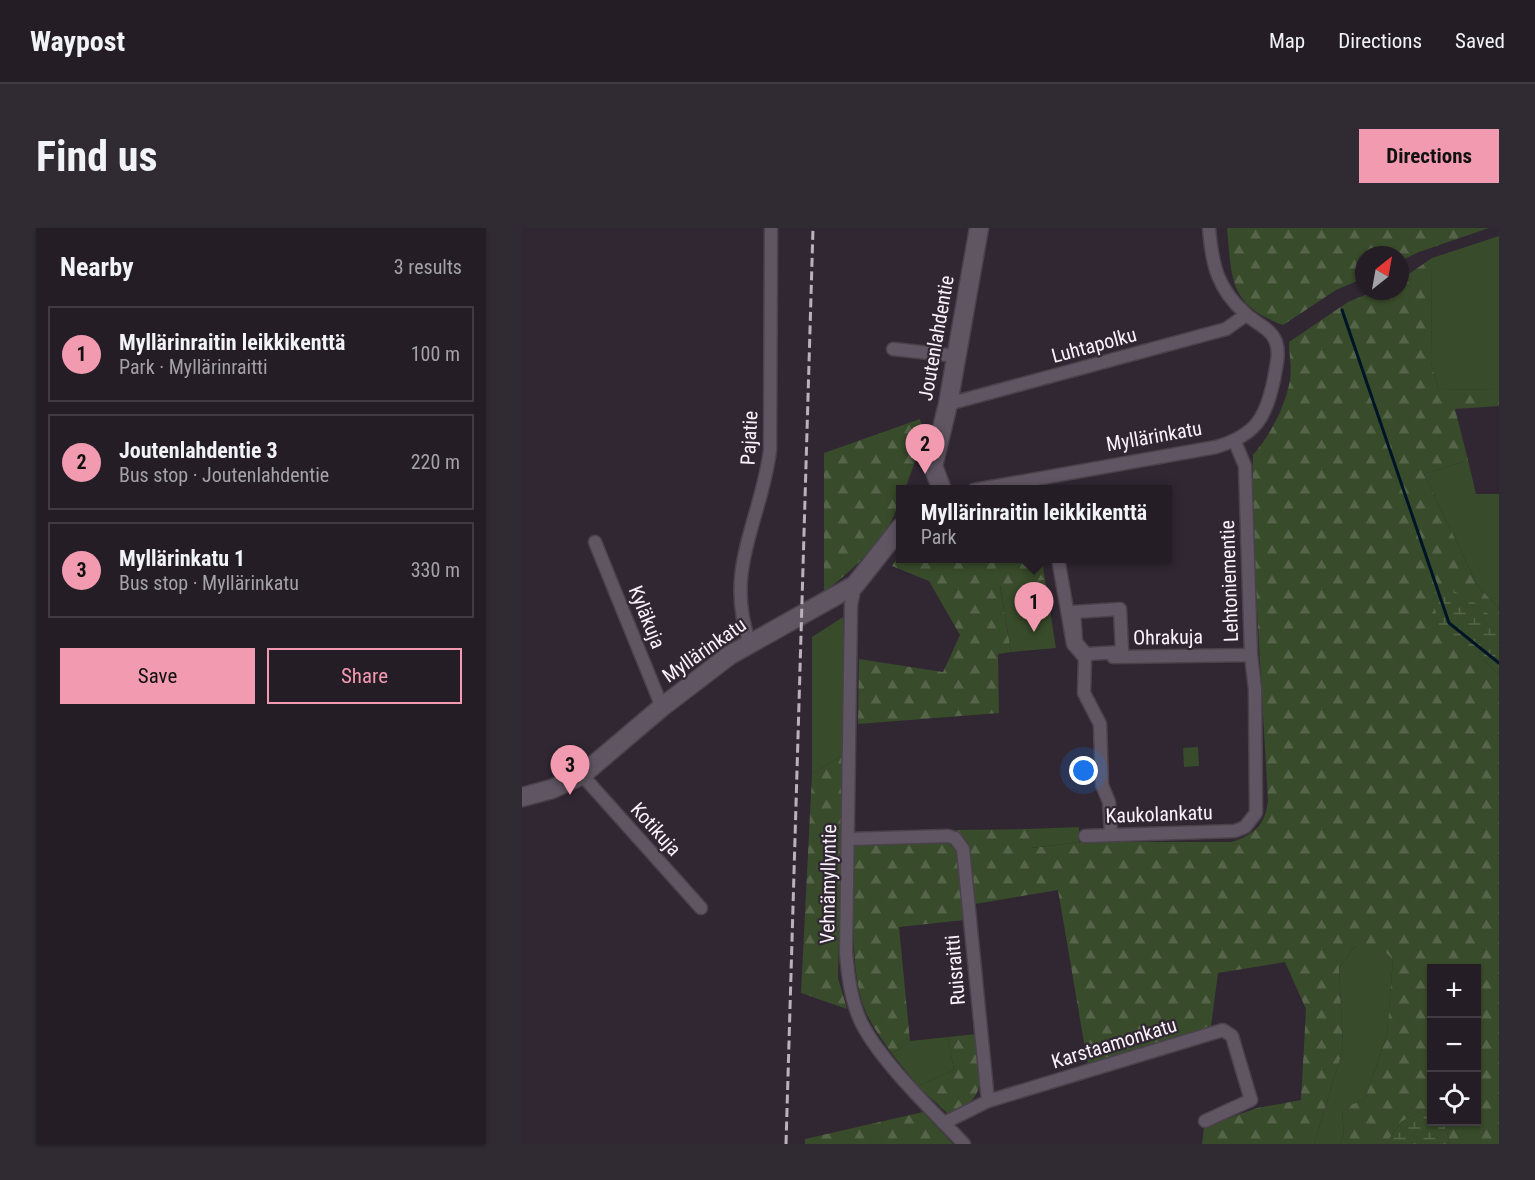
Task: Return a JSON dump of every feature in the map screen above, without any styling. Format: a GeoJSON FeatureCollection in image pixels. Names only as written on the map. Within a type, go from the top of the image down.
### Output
{"type":"FeatureCollection","features":[{"type":"Feature","properties":{"kind":"street","name":"Pajatie"},"geometry":{"type":"LineString","coordinates":[[750,644],[739,606],[740,576],[744,549],[766,479],[770,450],[771,228]]}},
{"type":"Feature","properties":{"kind":"street","name":"Joutenlahdentie"},"geometry":{"type":"LineString","coordinates":[[940,485],[933,466],[948,405],[979,228]]}},
{"type":"Feature","properties":{"kind":"street"},"geometry":{"type":"LineString","coordinates":[[1209,228],[1214,273],[1246,315],[1265,327],[1273,336],[1279,354],[1269,404],[1257,424],[1235,442]]}},
{"type":"Feature","properties":{"kind":"street","name":"Luhtapolku"},"geometry":{"type":"LineString","coordinates":[[948,405],[1226,329],[1246,315]]}},
{"type":"Feature","properties":{"kind":"street"},"geometry":{"type":"LineString","coordinates":[[892,350],[956,356]]}},
{"type":"Feature","properties":{"kind":"street","name":"Myllärinkatu"},"geometry":{"type":"LineString","coordinates":[[1045,484],[1235,442]]}},
{"type":"Feature","properties":{"kind":"street","name":"Lehtoniementie"},"geometry":{"type":"LineString","coordinates":[[1235,442],[1245,466],[1251,655],[1255,689],[1257,803],[1252,820],[1245,827],[1235,831]]}},
{"type":"Feature","properties":{"kind":"street","name":"Myllärinkatu"},"geometry":{"type":"LineString","coordinates":[[522,797],[552,789],[582,775],[662,707],[730,655],[855,585],[896,533]]}},
{"type":"Feature","properties":{"kind":"street","name":"Kyläkuja"},"geometry":{"type":"LineString","coordinates":[[595,542],[662,707]]}},
{"type":"Feature","properties":{"kind":"street"},"geometry":{"type":"LineString","coordinates":[[1059,563],[1073,644],[1085,657],[1084,693],[1100,724],[1101,784],[1109,802],[1111,835]]}},
{"type":"Feature","properties":{"kind":"street","name":"Vehnämyllyntie"},"geometry":{"type":"LineString","coordinates":[[855,585],[851,605],[846,952],[855,1006],[872,1039],[964,1144]]}},
{"type":"Feature","properties":{"kind":"street"},"geometry":{"type":"LineString","coordinates":[[1120,609],[1122,652],[1086,654],[1076,642],[1074,612],[1120,609]]}},
{"type":"Feature","properties":{"kind":"street","name":"Ohrakuja"},"geometry":{"type":"LineString","coordinates":[[1085,657],[1251,655]]}},
{"type":"Feature","properties":{"kind":"street","name":"Kotikuja"},"geometry":{"type":"LineString","coordinates":[[582,775],[701,908]]}},
{"type":"Feature","properties":{"kind":"street","name":"Kaukolankatu"},"geometry":{"type":"LineString","coordinates":[[1085,836],[1235,831]]}},
{"type":"Feature","properties":{"kind":"street","name":"Ruisraitti"},"geometry":{"type":"LineString","coordinates":[[849,838],[948,836],[955,838],[963,849],[988,1101]]}},
{"type":"Feature","properties":{"kind":"street","name":"Karstaamonkatu"},"geometry":{"type":"LineString","coordinates":[[944,1123],[988,1101],[1223,1030],[1232,1036],[1251,1100],[1205,1121]]}},
{"type":"Feature","properties":{"kind":"green space"},"geometry":{"type":"Polygon","coordinates":[[[1227,228],[1489,228],[1409,257],[1409,246],[1355,246],[1355,282],[1336,290],[1283,325],[1265,317],[1242,299],[1236,288],[1230,261],[1227,228]]]}},
{"type":"Feature","properties":{"kind":"green space"},"geometry":{"type":"Polygon","coordinates":[[[1499,236],[1499,389],[1439,390],[1431,363],[1432,258],[1499,236]]]}},
{"type":"Feature","properties":{"kind":"green space"},"geometry":{"type":"Polygon","coordinates":[[[1432,258],[1431,363],[1439,390],[1499,389],[1499,406],[1455,409],[1468,460],[1424,474],[1477,585],[1499,609],[1499,630],[1487,614],[1479,655],[1499,675],[1499,1144],[1451,1144],[1444,1126],[1481,1126],[1481,964],[1427,964],[1427,1110],[1401,1122],[1386,1144],[1340,1144],[1344,1135],[1342,1109],[1365,1099],[1387,1034],[1393,960],[1380,948],[1367,945],[1354,947],[1339,968],[1343,1049],[1314,1144],[1202,1144],[1204,1127],[1257,1108],[1301,1100],[1306,1009],[1285,962],[1218,973],[1211,1026],[1088,1066],[1058,890],[975,904],[969,844],[957,830],[1027,829],[1032,848],[1079,842],[1231,842],[1246,836],[1257,828],[1264,817],[1268,801],[1253,538],[1253,455],[1266,438],[1285,400],[1291,375],[1289,342],[1355,299],[1409,300],[1409,274],[1432,258]]]}},
{"type":"Feature","properties":{"kind":"green space"},"geometry":{"type":"Polygon","coordinates":[[[920,419],[924,437],[906,485],[896,485],[896,510],[884,534],[861,560],[824,592],[824,453],[920,419]]]}},
{"type":"Feature","properties":{"kind":"green space"},"geometry":{"type":"Polygon","coordinates":[[[1468,460],[1476,494],[1499,494],[1499,609],[1477,585],[1424,474],[1468,460]]]}},
{"type":"Feature","properties":{"kind":"green space"},"geometry":{"type":"Polygon","coordinates":[[[896,560],[896,563],[1043,563],[1045,580],[1000,586],[1011,652],[998,654],[999,713],[858,724],[859,659],[943,672],[960,635],[929,581],[892,566],[896,560]]]}},
{"type":"Feature","properties":{"kind":"green space"},"geometry":{"type":"Polygon","coordinates":[[[1045,580],[1056,648],[1011,652],[1000,585],[1045,580]]]}},
{"type":"Feature","properties":{"kind":"green space"},"geometry":{"type":"Polygon","coordinates":[[[1439,585],[1474,602],[1495,623],[1499,631],[1499,675],[1479,655],[1439,625],[1432,597],[1439,585]]]}},
{"type":"Feature","properties":{"kind":"green space"},"geometry":{"type":"Polygon","coordinates":[[[843,617],[843,755],[812,774],[812,637],[843,617]]]}},
{"type":"Feature","properties":{"kind":"green space"},"geometry":{"type":"Polygon","coordinates":[[[1198,747],[1199,766],[1184,767],[1183,748],[1198,747]]]}},
{"type":"Feature","properties":{"kind":"green space"},"geometry":{"type":"Polygon","coordinates":[[[843,755],[838,978],[847,1009],[801,993],[812,774],[843,755]]]}},
{"type":"Feature","properties":{"kind":"green space"},"geometry":{"type":"Polygon","coordinates":[[[1079,827],[1079,842],[1031,848],[1027,829],[1079,827]]]}},
{"type":"Feature","properties":{"kind":"green space"},"geometry":{"type":"Polygon","coordinates":[[[860,842],[948,842],[958,854],[964,920],[899,927],[910,1041],[892,1054],[875,1029],[862,1002],[855,966],[854,853],[855,846],[860,842]]]}},
{"type":"Feature","properties":{"kind":"green space"},"geometry":{"type":"Polygon","coordinates":[[[1368,944],[1379,946],[1393,960],[1387,1034],[1365,1099],[1342,1110],[1344,1135],[1340,1144],[1314,1144],[1343,1049],[1339,968],[1354,947],[1368,944]]]}},
{"type":"Feature","properties":{"kind":"green space"},"geometry":{"type":"Polygon","coordinates":[[[976,1034],[981,1073],[977,1092],[972,1100],[961,1109],[948,1114],[918,1086],[954,1070],[948,1037],[976,1034]]]}},
{"type":"Feature","properties":{"kind":"green space"},"geometry":{"type":"Polygon","coordinates":[[[948,1037],[954,1070],[918,1086],[892,1054],[910,1041],[948,1037]]]}},
{"type":"Feature","properties":{"kind":"green space"},"geometry":{"type":"Polygon","coordinates":[[[1427,1108],[1427,1126],[1444,1126],[1451,1144],[1386,1144],[1401,1122],[1427,1108]]]}},
{"type":"Feature","properties":{"kind":"green space"},"geometry":{"type":"Polygon","coordinates":[[[923,1112],[953,1144],[805,1144],[805,1139],[923,1112]]]}},
{"type":"Feature","properties":{"kind":"waterway"},"geometry":{"type":"LineString","coordinates":[[1342,310],[1449,623],[1499,663]]}},
{"type":"Feature","properties":{"kind":"railway"},"geometry":{"type":"LineString","coordinates":[[786,1144],[813,228]]}},
{"type":"Feature","properties":{"kind":"place","name":"Joutenlahdentie 3"},"geometry":{"type":"Point","coordinates":[925,474]}},
{"type":"Feature","properties":{"kind":"place","name":"Myllärinraitin leikkikenttä"},"geometry":{"type":"Point","coordinates":[1034,632]}},
{"type":"Feature","properties":{"kind":"place","name":"Myllärinkatu 1"},"geometry":{"type":"Point","coordinates":[570,795]}}]}
